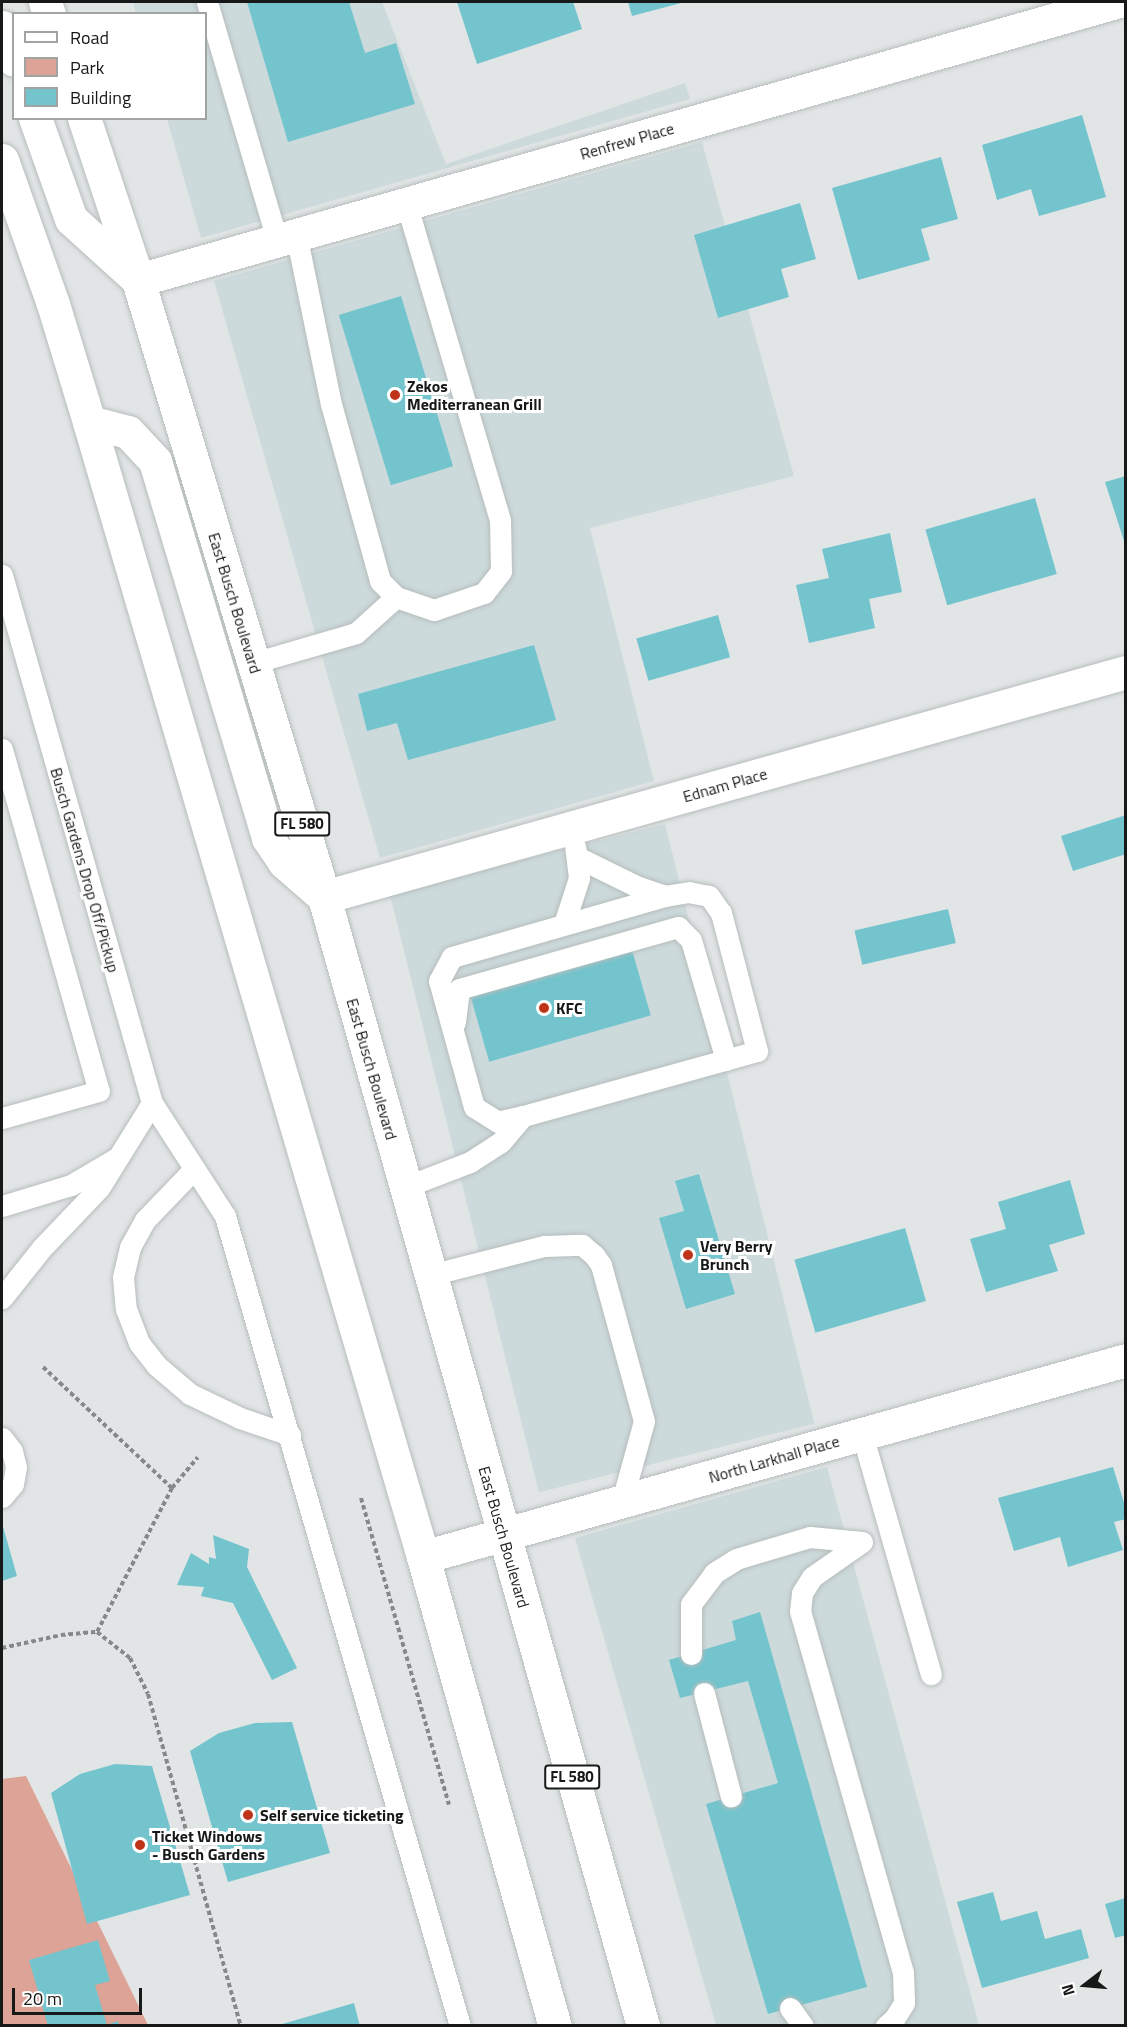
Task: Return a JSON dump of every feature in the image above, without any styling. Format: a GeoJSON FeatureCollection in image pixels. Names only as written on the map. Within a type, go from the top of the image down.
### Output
{"type":"FeatureCollection","features":[{"type":"Feature","properties":{"kind":"main road","name":"Renfrew Place"},"geometry":{"type":"LineString","coordinates":[[138,280],[1116,2]]}},
{"type":"Feature","properties":{"kind":"main road"},"geometry":{"type":"LineString","coordinates":[[2,27],[12,54]]}},
{"type":"Feature","properties":{"kind":"main road"},"geometry":{"type":"LineString","coordinates":[[36,120],[71,219],[138,280]]}},
{"type":"Feature","properties":{"kind":"main road","name":"East Busch Boulevard"},"geometry":{"type":"LineString","coordinates":[[85,120],[138,280],[324,897],[503,1535],[644,2025]]}},
{"type":"Feature","properties":{"kind":"main road"},"geometry":{"type":"LineString","coordinates":[[2,160],[53,304],[89,422],[423,1557],[555,2025]]}},
{"type":"Feature","properties":{"kind":"main road"},"geometry":{"type":"LineString","coordinates":[[89,422],[128,432],[155,461],[268,838],[284,862],[324,897]]}},
{"type":"Feature","properties":{"kind":"main road","name":"Ednam Place"},"geometry":{"type":"LineString","coordinates":[[324,897],[574,843],[1125,672]]}},
{"type":"Feature","properties":{"kind":"main road","name":"North Larkhall Place"},"geometry":{"type":"LineString","coordinates":[[423,1557],[1125,1360]]}},
{"type":"Feature","properties":{"kind":"lane"},"geometry":{"type":"LineString","coordinates":[[207,2],[287,237],[380,581],[396,597],[434,610],[484,592],[501,571],[500,520],[406,203]]}},
{"type":"Feature","properties":{"kind":"lane","name":"Busch Gardens Drop Off/Pickup"},"geometry":{"type":"LineString","coordinates":[[2,575],[152,1103],[225,1216],[460,2025]]}},
{"type":"Feature","properties":{"kind":"lane"},"geometry":{"type":"LineString","coordinates":[[254,663],[356,633],[396,597]]}},
{"type":"Feature","properties":{"kind":"lane"},"geometry":{"type":"LineString","coordinates":[[2,749],[99,1091],[2,1118]]}},
{"type":"Feature","properties":{"kind":"lane"},"geometry":{"type":"LineString","coordinates":[[574,843],[636,886],[665,896]]}},
{"type":"Feature","properties":{"kind":"lane"},"geometry":{"type":"LineString","coordinates":[[564,924],[579,878],[574,843]]}},
{"type":"Feature","properties":{"kind":"lane"},"geometry":{"type":"LineString","coordinates":[[689,892],[709,896],[721,913],[757,1052],[498,1122],[474,1107],[439,981],[452,957],[665,896],[689,892]]}},
{"type":"Feature","properties":{"kind":"lane"},"geometry":{"type":"LineString","coordinates":[[456,1041],[459,989],[678,927],[691,940],[726,1060]]}},
{"type":"Feature","properties":{"kind":"lane"},"geometry":{"type":"LineString","coordinates":[[2,1298],[41,1249],[99,1188],[152,1103]]}},
{"type":"Feature","properties":{"kind":"lane"},"geometry":{"type":"LineString","coordinates":[[405,1187],[470,1162],[501,1142],[523,1116]]}},
{"type":"Feature","properties":{"kind":"lane"},"geometry":{"type":"LineString","coordinates":[[2,1206],[71,1185],[118,1157]]}},
{"type":"Feature","properties":{"kind":"lane"},"geometry":{"type":"LineString","coordinates":[[194,1169],[145,1220],[130,1247],[123,1277],[126,1309],[139,1343],[156,1365],[190,1394],[240,1418],[290,1435]]}},
{"type":"Feature","properties":{"kind":"lane"},"geometry":{"type":"LineString","coordinates":[[430,1275],[544,1246],[582,1245],[594,1255],[601,1265],[644,1421],[622,1501]]}},
{"type":"Feature","properties":{"kind":"lane"},"geometry":{"type":"LineString","coordinates":[[862,1434],[931,1674]]}},
{"type":"Feature","properties":{"kind":"lane"},"geometry":{"type":"LineString","coordinates":[[2,1438],[12,1451],[16,1467],[13,1484],[2,1497]]}},
{"type":"Feature","properties":{"kind":"lane"},"geometry":{"type":"LineString","coordinates":[[885,2025],[894,2019],[904,2003],[903,1972],[800,1611],[802,1593],[812,1577],[862,1542],[890,1534]]}},
{"type":"Feature","properties":{"kind":"lane"},"geometry":{"type":"LineString","coordinates":[[691,1654],[691,1604],[714,1573],[728,1563],[810,1537],[862,1542]]}},
{"type":"Feature","properties":{"kind":"lane"},"geometry":{"type":"LineString","coordinates":[[704,1692],[731,1797]]}},
{"type":"Feature","properties":{"kind":"lane"},"geometry":{"type":"LineString","coordinates":[[790,2008],[803,2025]]}},
{"type":"Feature","properties":{"kind":"path"},"geometry":{"type":"LineString","coordinates":[[44,1367],[172,1488]]}},
{"type":"Feature","properties":{"kind":"path"},"geometry":{"type":"LineString","coordinates":[[97,1632],[172,1488],[198,1457]]}},
{"type":"Feature","properties":{"kind":"path"},"geometry":{"type":"LineString","coordinates":[[2,1648],[61,1635],[97,1632],[130,1658],[148,1694],[242,2025]]}},
{"type":"Feature","properties":{"kind":"shaded area"},"geometry":{"type":"Polygon","coordinates":[[[133,2],[382,2],[446,164],[685,83],[690,99],[201,238],[167,120],[207,120],[207,12],[136,12],[133,2]]]}},
{"type":"Feature","properties":{"kind":"shaded area"},"geometry":{"type":"Polygon","coordinates":[[[702,142],[794,476],[590,528],[654,781],[380,858],[214,281],[702,142]]]}},
{"type":"Feature","properties":{"kind":"shaded area"},"geometry":{"type":"Polygon","coordinates":[[[665,824],[815,1424],[539,1492],[389,893],[665,824]]]}},
{"type":"Feature","properties":{"kind":"shaded area"},"geometry":{"type":"Polygon","coordinates":[[[827,1467],[979,2025],[716,2025],[575,1538],[827,1467]]]}},
{"type":"Feature","properties":{"kind":"green space"},"geometry":{"type":"Polygon","coordinates":[[[26,1776],[148,2025],[2,2025],[2,1779],[26,1776]]]}},
{"type":"Feature","properties":{"kind":"building"},"geometry":{"type":"Polygon","coordinates":[[[247,2],[349,2],[365,53],[396,43],[415,104],[288,142],[247,2]]]}},
{"type":"Feature","properties":{"kind":"building"},"geometry":{"type":"Polygon","coordinates":[[[457,2],[573,2],[582,29],[477,64],[457,2]]]}},
{"type":"Feature","properties":{"kind":"building"},"geometry":{"type":"Polygon","coordinates":[[[628,2],[685,2],[632,16],[628,2]]]}},
{"type":"Feature","properties":{"kind":"building"},"geometry":{"type":"Polygon","coordinates":[[[1082,115],[1106,197],[1039,216],[1031,189],[997,200],[982,145],[1082,115]]]}},
{"type":"Feature","properties":{"kind":"building"},"geometry":{"type":"Polygon","coordinates":[[[941,157],[958,219],[921,229],[930,260],[858,280],[832,188],[941,157]]]}},
{"type":"Feature","properties":{"kind":"building"},"geometry":{"type":"Polygon","coordinates":[[[800,203],[816,259],[781,269],[789,297],[718,318],[694,235],[800,203]]]}},
{"type":"Feature","properties":{"kind":"building"},"geometry":{"type":"Polygon","coordinates":[[[401,296],[453,466],[391,485],[339,315],[401,296]]]}},
{"type":"Feature","properties":{"kind":"building"},"geometry":{"type":"Polygon","coordinates":[[[1126,476],[1126,543],[1125,544],[1105,482],[1126,476]]]}},
{"type":"Feature","properties":{"kind":"building"},"geometry":{"type":"Polygon","coordinates":[[[1035,498],[1057,574],[947,605],[925,529],[1035,498]]]}},
{"type":"Feature","properties":{"kind":"building"},"geometry":{"type":"Polygon","coordinates":[[[890,533],[902,592],[869,599],[875,628],[809,643],[796,585],[829,578],[822,549],[890,533]]]}},
{"type":"Feature","properties":{"kind":"building"},"geometry":{"type":"Polygon","coordinates":[[[718,615],[730,657],[648,681],[636,638],[718,615]]]}},
{"type":"Feature","properties":{"kind":"building"},"geometry":{"type":"Polygon","coordinates":[[[534,645],[556,720],[408,760],[397,723],[367,731],[358,694],[534,645]]]}},
{"type":"Feature","properties":{"kind":"building"},"geometry":{"type":"Polygon","coordinates":[[[1126,815],[1126,854],[1073,871],[1061,836],[1126,815]]]}},
{"type":"Feature","properties":{"kind":"building"},"geometry":{"type":"Polygon","coordinates":[[[948,909],[956,943],[862,965],[854,931],[948,909]]]}},
{"type":"Feature","properties":{"kind":"building"},"geometry":{"type":"Polygon","coordinates":[[[632,950],[651,1015],[489,1062],[471,996],[632,950]]]}},
{"type":"Feature","properties":{"kind":"building"},"geometry":{"type":"Polygon","coordinates":[[[699,1174],[735,1294],[686,1309],[659,1218],[684,1211],[675,1181],[699,1174]]]}},
{"type":"Feature","properties":{"kind":"building"},"geometry":{"type":"Polygon","coordinates":[[[1070,1180],[1085,1234],[1049,1245],[1058,1271],[986,1292],[970,1239],[1006,1229],[998,1202],[1070,1180]]]}},
{"type":"Feature","properties":{"kind":"building"},"geometry":{"type":"Polygon","coordinates":[[[905,1228],[926,1301],[815,1333],[794,1260],[905,1228]]]}},
{"type":"Feature","properties":{"kind":"building"},"geometry":{"type":"Polygon","coordinates":[[[1113,1467],[1126,1509],[1126,1519],[1114,1522],[1123,1550],[1068,1567],[1060,1537],[1014,1551],[998,1498],[1113,1467]]]}},
{"type":"Feature","properties":{"kind":"building"},"geometry":{"type":"Polygon","coordinates":[[[2,1523],[17,1576],[2,1581],[2,1523]]]}},
{"type":"Feature","properties":{"kind":"building"},"geometry":{"type":"Polygon","coordinates":[[[213,1535],[249,1549],[247,1567],[297,1668],[272,1680],[233,1603],[201,1596],[204,1587],[177,1585],[191,1553],[209,1564],[209,1557],[216,1559],[213,1535]]]}},
{"type":"Feature","properties":{"kind":"building"},"geometry":{"type":"Polygon","coordinates":[[[760,1612],[867,1987],[768,2014],[706,1804],[778,1783],[748,1681],[680,1698],[669,1660],[736,1640],[732,1621],[760,1612]]]}},
{"type":"Feature","properties":{"kind":"building"},"geometry":{"type":"Polygon","coordinates":[[[292,1722],[330,1853],[228,1882],[190,1751],[219,1733],[255,1723],[292,1722]]]}},
{"type":"Feature","properties":{"kind":"building"},"geometry":{"type":"Polygon","coordinates":[[[115,1764],[152,1766],[190,1895],[87,1924],[51,1793],[80,1774],[115,1764]]]}},
{"type":"Feature","properties":{"kind":"building"},"geometry":{"type":"Polygon","coordinates":[[[993,1892],[1001,1921],[1037,1911],[1045,1939],[1081,1929],[1089,1958],[982,1988],[957,1902],[993,1892]]]}},
{"type":"Feature","properties":{"kind":"building"},"geometry":{"type":"Polygon","coordinates":[[[1126,1898],[1126,1935],[1115,1938],[1105,1904],[1126,1898]]]}},
{"type":"Feature","properties":{"kind":"building"},"geometry":{"type":"Polygon","coordinates":[[[98,1940],[110,1981],[95,1985],[107,2025],[118,2021],[119,2026],[48,2026],[29,1960],[98,1940]]]}},
{"type":"Feature","properties":{"kind":"building"},"geometry":{"type":"Polygon","coordinates":[[[354,2003],[360,2026],[279,2026],[279,2025],[354,2003]]]}},
{"type":"Feature","properties":{"kind":"place","name":"Zekos Mediterranean Grill"},"geometry":{"type":"Point","coordinates":[395,395]}},
{"type":"Feature","properties":{"kind":"place","name":"KFC"},"geometry":{"type":"Point","coordinates":[544,1008]}},
{"type":"Feature","properties":{"kind":"place","name":"Very Berry Brunch"},"geometry":{"type":"Point","coordinates":[688,1255]}},
{"type":"Feature","properties":{"kind":"place","name":"Self service ticketing"},"geometry":{"type":"Point","coordinates":[248,1815]}},
{"type":"Feature","properties":{"kind":"place","name":"Ticket Windows - Busch Gardens"},"geometry":{"type":"Point","coordinates":[140,1845]}}]}
